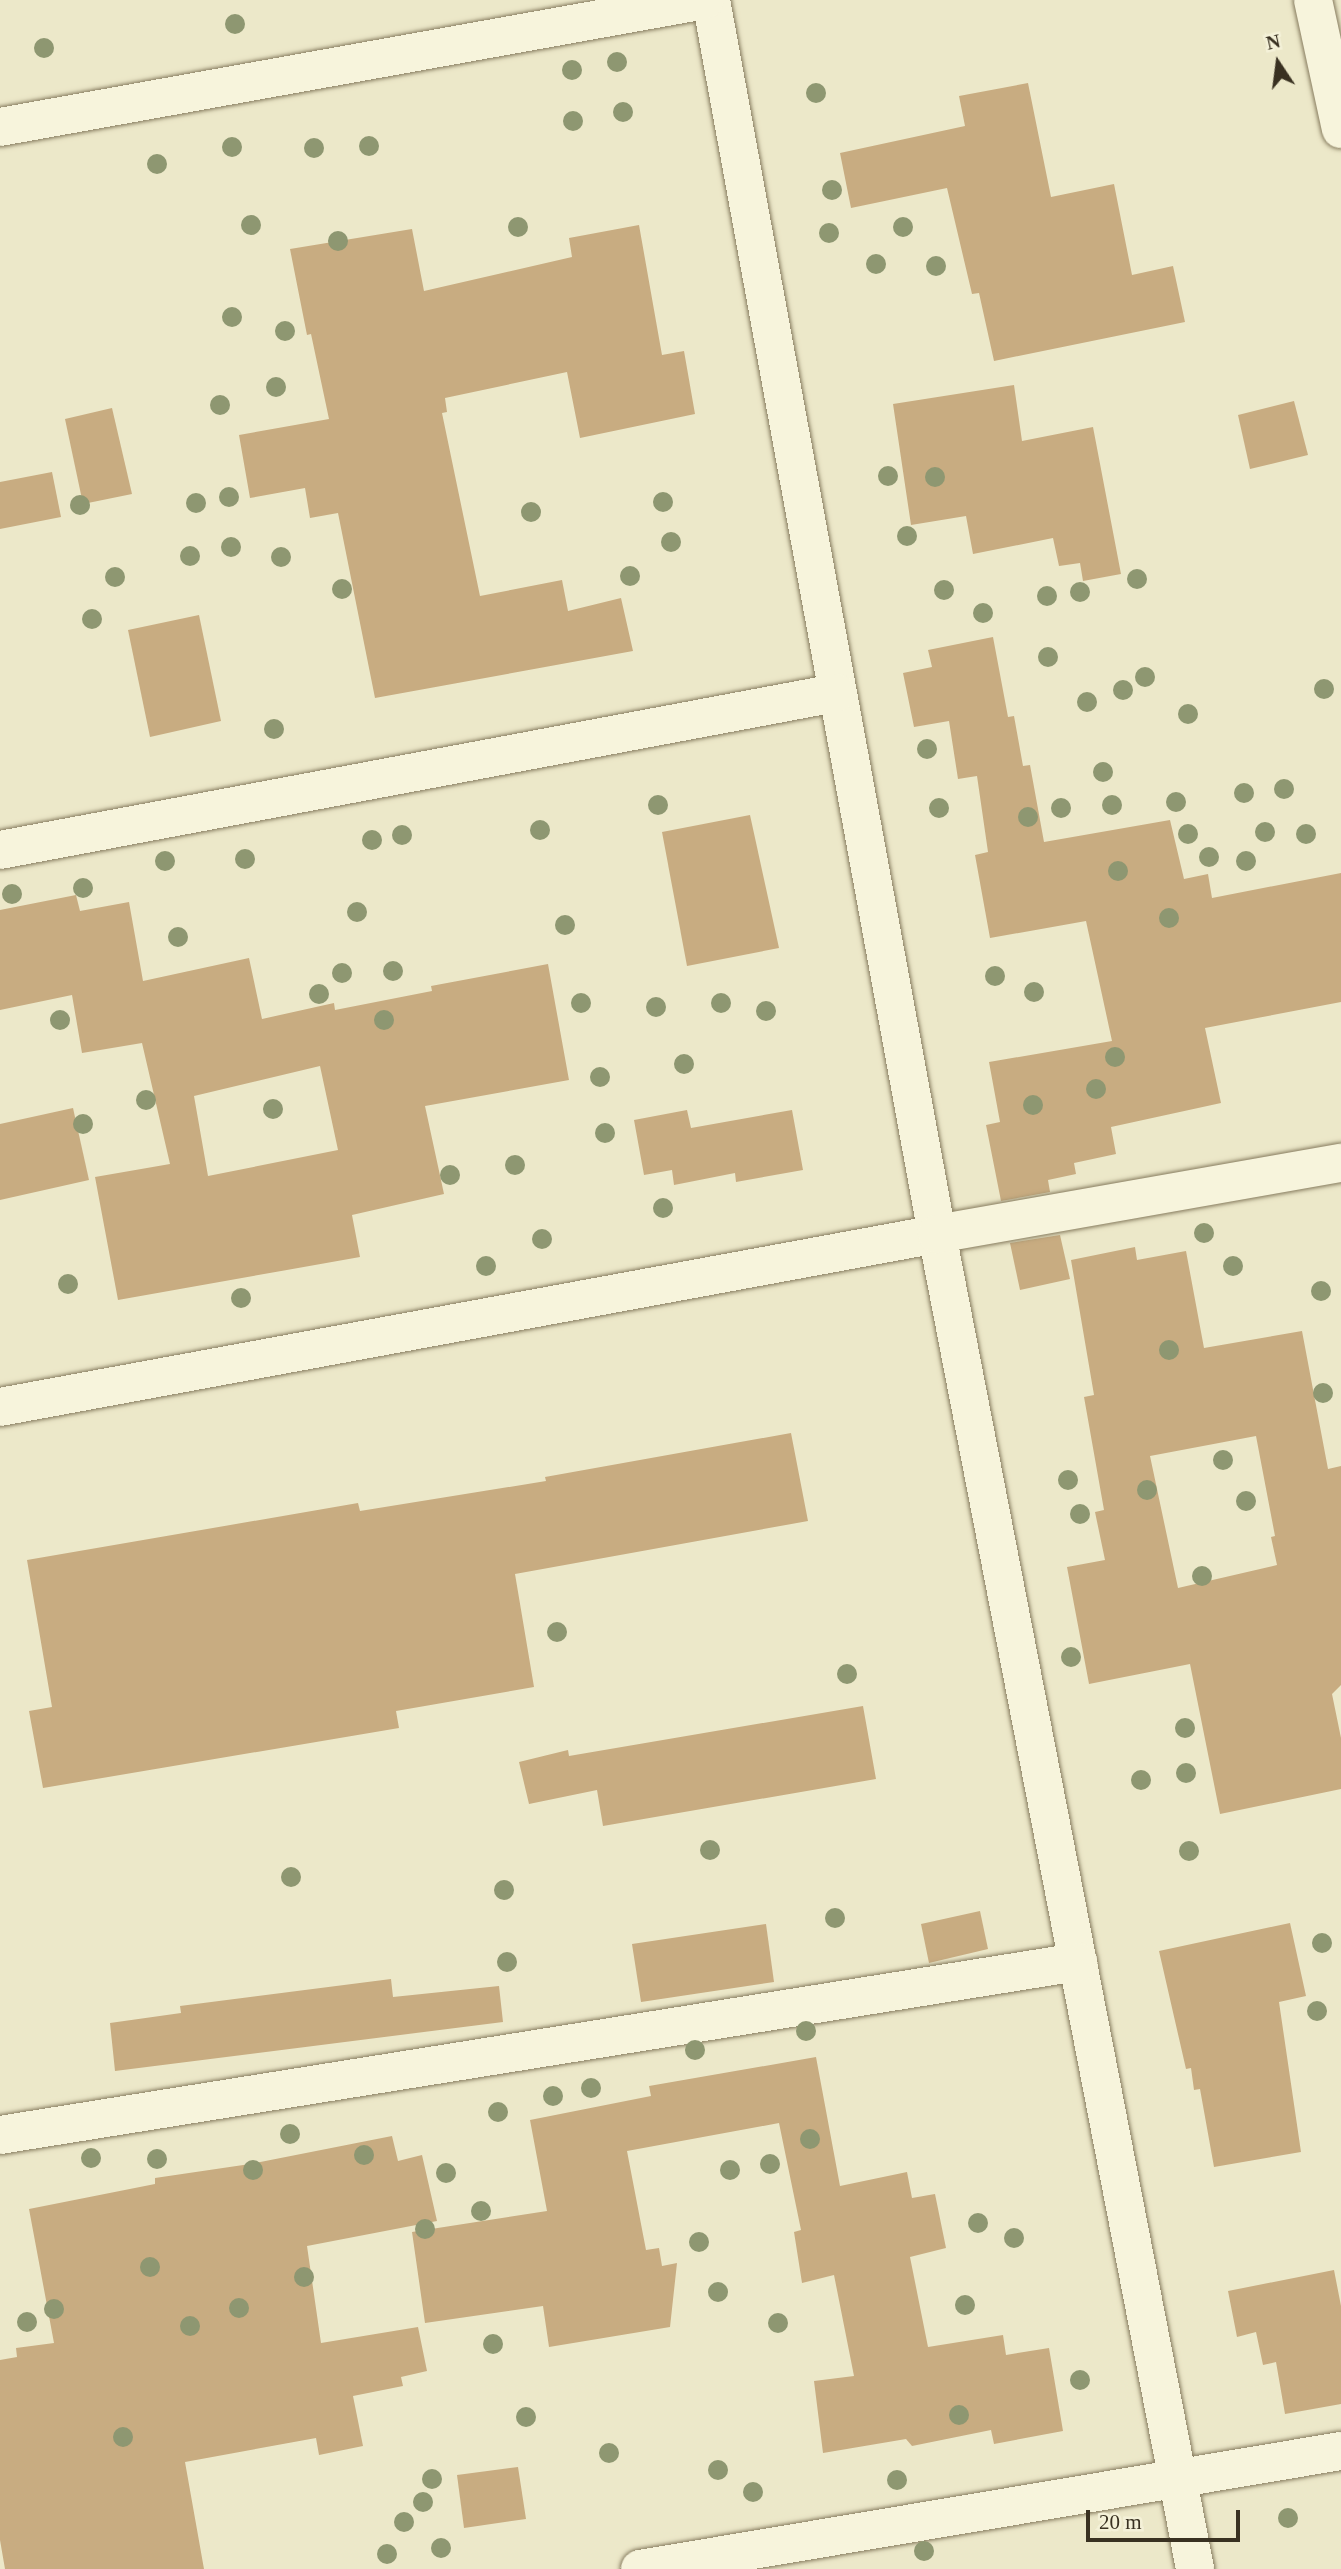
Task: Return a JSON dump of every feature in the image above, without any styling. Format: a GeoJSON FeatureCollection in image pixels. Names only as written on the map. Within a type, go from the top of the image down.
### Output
{"type":"FeatureCollection","features":[{"type":"Feature","properties":{"kind":"street"},"geometry":{"type":"LineString","coordinates":[[0,127],[705,0]]}},
{"type":"Feature","properties":{"kind":"street"},"geometry":{"type":"LineString","coordinates":[[712,0],[836,692],[937,1234],[1195,2569]]}},
{"type":"Feature","properties":{"kind":"street"},"geometry":{"type":"LineString","coordinates":[[1323,10],[1341,129]]}},
{"type":"Feature","properties":{"kind":"street"},"geometry":{"type":"LineString","coordinates":[[0,850],[836,692]]}},
{"type":"Feature","properties":{"kind":"street"},"geometry":{"type":"LineString","coordinates":[[0,1407],[937,1234],[1341,1163]]}},
{"type":"Feature","properties":{"kind":"street"},"geometry":{"type":"LineString","coordinates":[[0,2135],[1078,1962]]}},
{"type":"Feature","properties":{"kind":"street"},"geometry":{"type":"LineString","coordinates":[[640,2569],[1341,2451]]}},
{"type":"Feature","properties":{"kind":"building"},"geometry":{"type":"Polygon","coordinates":[[[1028,83],[1051,197],[1114,184],[1132,275],[1173,266],[1185,322],[994,361],[979,293],[972,294],[947,188],[851,208],[840,153],[965,126],[959,96],[1028,83]]]}},
{"type":"Feature","properties":{"kind":"building"},"geometry":{"type":"Polygon","coordinates":[[[639,225],[662,355],[684,351],[695,414],[580,438],[567,372],[445,398],[447,412],[442,413],[480,596],[562,580],[568,611],[621,598],[633,651],[375,698],[338,513],[310,518],[305,488],[250,498],[239,435],[329,419],[311,334],[307,335],[290,249],[412,229],[424,291],[572,257],[569,238],[639,225]]]}},
{"type":"Feature","properties":{"kind":"building"},"geometry":{"type":"Polygon","coordinates":[[[1014,385],[1022,441],[1093,427],[1121,574],[1083,581],[1080,563],[1059,566],[1053,538],[973,554],[966,516],[911,525],[893,404],[1014,385]]]}},
{"type":"Feature","properties":{"kind":"building"},"geometry":{"type":"Polygon","coordinates":[[[1294,401],[1308,455],[1250,469],[1238,415],[1294,401]]]}},
{"type":"Feature","properties":{"kind":"building"},"geometry":{"type":"Polygon","coordinates":[[[112,408],[132,494],[83,504],[65,419],[112,408]]]}},
{"type":"Feature","properties":{"kind":"building"},"geometry":{"type":"Polygon","coordinates":[[[52,472],[61,517],[0,529],[0,482],[52,472]]]}},
{"type":"Feature","properties":{"kind":"building"},"geometry":{"type":"Polygon","coordinates":[[[199,615],[221,721],[150,737],[128,630],[199,615]]]}},
{"type":"Feature","properties":{"kind":"building"},"geometry":{"type":"Polygon","coordinates":[[[993,637],[1008,717],[1014,716],[1023,766],[1030,765],[1044,842],[1170,820],[1184,879],[1208,874],[1212,898],[1341,873],[1341,1002],[1205,1028],[1221,1103],[1111,1127],[1116,1154],[1074,1163],[1076,1174],[1048,1180],[1050,1192],[1001,1201],[986,1125],[1000,1122],[989,1062],[1112,1041],[1086,921],[990,938],[975,855],[988,852],[977,776],[958,779],[949,721],[914,727],[903,673],[932,667],[928,650],[993,637]]]}},
{"type":"Feature","properties":{"kind":"building"},"geometry":{"type":"Polygon","coordinates":[[[750,815],[779,948],[687,966],[662,832],[750,815]]]}},
{"type":"Feature","properties":{"kind":"building"},"geometry":{"type":"Polygon","coordinates":[[[76,895],[80,911],[129,902],[143,981],[249,958],[262,1019],[334,1003],[335,1010],[432,991],[431,986],[548,964],[569,1080],[425,1106],[444,1194],[352,1215],[360,1257],[118,1300],[95,1177],[170,1164],[142,1043],[82,1053],[72,995],[0,1010],[0,910],[76,895]],[[320,1066],[194,1096],[208,1176],[338,1150],[320,1066]]]}},
{"type":"Feature","properties":{"kind":"building"},"geometry":{"type":"Polygon","coordinates":[[[73,1108],[89,1180],[0,1200],[0,1124],[73,1108]]]}},
{"type":"Feature","properties":{"kind":"building"},"geometry":{"type":"Polygon","coordinates":[[[687,1110],[691,1128],[792,1110],[803,1170],[736,1182],[735,1173],[674,1185],[672,1170],[644,1175],[634,1120],[687,1110]]]}},
{"type":"Feature","properties":{"kind":"building"},"geometry":{"type":"Polygon","coordinates":[[[1060,1235],[1070,1279],[1020,1290],[1010,1243],[1060,1235]]]}},
{"type":"Feature","properties":{"kind":"building"},"geometry":{"type":"Polygon","coordinates":[[[1135,1247],[1137,1260],[1186,1251],[1204,1348],[1302,1331],[1328,1469],[1341,1466],[1341,1685],[1332,1694],[1341,1738],[1341,1789],[1220,1814],[1190,1664],[1089,1684],[1067,1567],[1105,1560],[1095,1512],[1104,1510],[1084,1397],[1094,1395],[1071,1260],[1135,1247]],[[1256,1436],[1150,1456],[1178,1588],[1277,1565],[1271,1537],[1275,1536],[1256,1436]]]}},
{"type":"Feature","properties":{"kind":"building"},"geometry":{"type":"Polygon","coordinates":[[[791,1433],[808,1521],[515,1574],[534,1687],[396,1711],[399,1728],[43,1788],[29,1711],[52,1707],[27,1560],[358,1503],[360,1511],[546,1481],[545,1477],[791,1433]]]}},
{"type":"Feature","properties":{"kind":"building"},"geometry":{"type":"Polygon","coordinates":[[[863,1706],[876,1779],[603,1826],[597,1790],[529,1804],[519,1762],[568,1750],[569,1756],[863,1706]]]}},
{"type":"Feature","properties":{"kind":"building"},"geometry":{"type":"Polygon","coordinates":[[[980,1911],[988,1949],[929,1963],[921,1924],[980,1911]]]}},
{"type":"Feature","properties":{"kind":"building"},"geometry":{"type":"Polygon","coordinates":[[[1290,1923],[1306,1996],[1279,2002],[1301,2152],[1214,2167],[1200,2089],[1194,2090],[1191,2068],[1186,2069],[1159,1951],[1290,1923]]]}},
{"type":"Feature","properties":{"kind":"building"},"geometry":{"type":"Polygon","coordinates":[[[766,1924],[774,1982],[641,2002],[632,1944],[766,1924]]]}},
{"type":"Feature","properties":{"kind":"building"},"geometry":{"type":"Polygon","coordinates":[[[391,1979],[393,1997],[499,1986],[503,2022],[115,2071],[110,2023],[181,2013],[180,2006],[391,1979]]]}},
{"type":"Feature","properties":{"kind":"building"},"geometry":{"type":"Polygon","coordinates":[[[816,2057],[840,2186],[907,2172],[912,2198],[935,2194],[946,2248],[910,2257],[928,2347],[1003,2335],[1006,2355],[1049,2348],[1063,2431],[994,2444],[991,2430],[912,2446],[906,2439],[823,2453],[814,2381],[854,2376],[834,2275],[802,2283],[794,2232],[801,2230],[779,2123],[627,2151],[646,2250],[659,2248],[662,2266],[677,2263],[670,2327],[549,2347],[543,2306],[425,2323],[412,2232],[547,2211],[530,2120],[651,2096],[649,2086],[816,2057]]]}},
{"type":"Feature","properties":{"kind":"building"},"geometry":{"type":"Polygon","coordinates":[[[392,2136],[398,2161],[422,2155],[437,2221],[307,2246],[321,2343],[418,2327],[427,2371],[401,2377],[403,2386],[353,2396],[363,2446],[319,2455],[316,2438],[185,2462],[204,2569],[5,2569],[0,2540],[0,2360],[17,2357],[16,2348],[54,2343],[29,2209],[155,2184],[155,2178],[250,2164],[392,2136]]]}},
{"type":"Feature","properties":{"kind":"building"},"geometry":{"type":"Polygon","coordinates":[[[1334,2270],[1341,2306],[1341,2404],[1285,2414],[1276,2362],[1263,2365],[1256,2332],[1237,2337],[1228,2291],[1334,2270]]]}},
{"type":"Feature","properties":{"kind":"building"},"geometry":{"type":"Polygon","coordinates":[[[518,2467],[526,2519],[464,2528],[457,2475],[518,2467]]]}}]}
